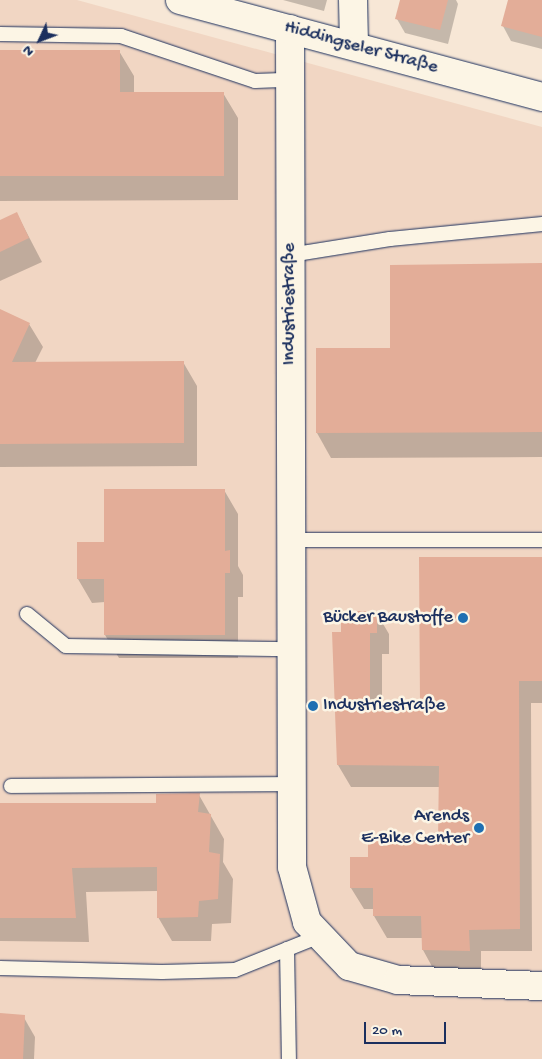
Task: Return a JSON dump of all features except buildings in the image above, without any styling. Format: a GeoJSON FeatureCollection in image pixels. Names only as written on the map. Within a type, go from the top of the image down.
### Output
{"type":"FeatureCollection","features":[{"type":"Feature","properties":{"kind":"street","name":"Hiddingseler Straße"},"geometry":{"type":"LineString","coordinates":[[180,0],[354,45],[542,98]]}},
{"type":"Feature","properties":{"kind":"street"},"geometry":{"type":"LineString","coordinates":[[353,0],[354,45]]}},
{"type":"Feature","properties":{"kind":"street","name":"Industriestraße"},"geometry":{"type":"LineString","coordinates":[[290,29],[292,867],[307,922],[349,966],[398,980],[542,986]]}},
{"type":"Feature","properties":{"kind":"lane"},"geometry":{"type":"LineString","coordinates":[[0,34],[121,36],[255,81],[289,80]]}},
{"type":"Feature","properties":{"kind":"lane"},"geometry":{"type":"LineString","coordinates":[[290,255],[390,239],[542,224]]}},
{"type":"Feature","properties":{"kind":"lane"},"geometry":{"type":"LineString","coordinates":[[291,540],[542,540]]}},
{"type":"Feature","properties":{"kind":"lane"},"geometry":{"type":"LineString","coordinates":[[27,614],[66,646],[291,649]]}},
{"type":"Feature","properties":{"kind":"lane"},"geometry":{"type":"LineString","coordinates":[[11,786],[292,784]]}},
{"type":"Feature","properties":{"kind":"lane"},"geometry":{"type":"LineString","coordinates":[[0,968],[162,972],[235,970],[320,936]]}},
{"type":"Feature","properties":{"kind":"lane"},"geometry":{"type":"LineString","coordinates":[[287,949],[289,1059]]}},
{"type":"Feature","properties":{"kind":"shaded area"},"geometry":{"type":"Polygon","coordinates":[[[0,0],[77,0],[542,127],[542,1059],[0,1059],[0,0]]]}},
{"type":"Feature","properties":{"kind":"place","name":"Bücker Baustoffe"},"geometry":{"type":"Point","coordinates":[463,618]}},
{"type":"Feature","properties":{"kind":"place","name":"Industriestraße"},"geometry":{"type":"Point","coordinates":[313,706]}},
{"type":"Feature","properties":{"kind":"place","name":"Arends E-Bike Center"},"geometry":{"type":"Point","coordinates":[479,828]}}]}
